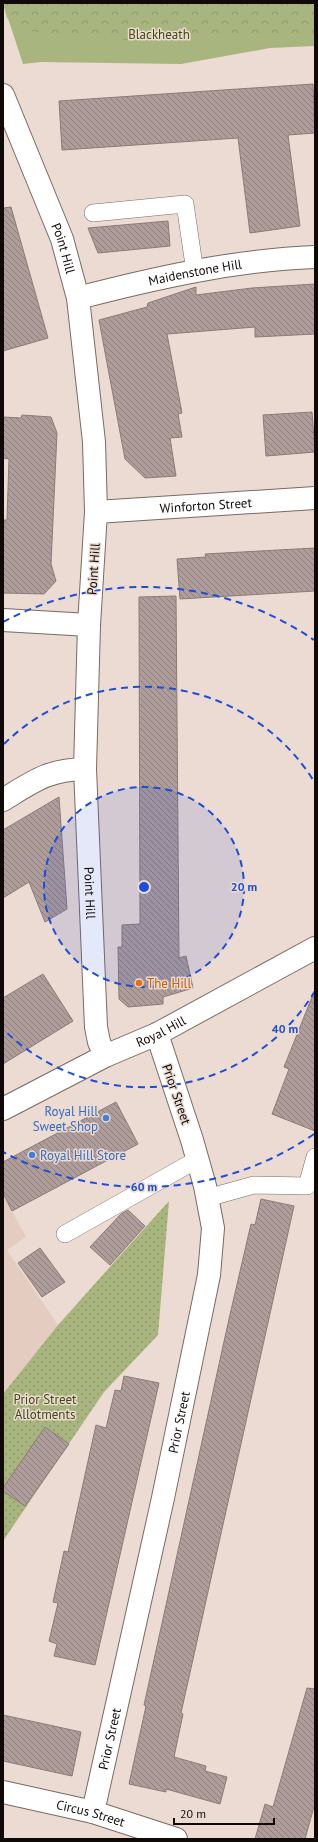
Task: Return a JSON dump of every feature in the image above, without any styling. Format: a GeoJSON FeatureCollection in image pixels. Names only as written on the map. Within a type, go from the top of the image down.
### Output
{"type":"FeatureCollection","features":[{"type":"Feature","properties":{"kind":"street","name":"Point Hill"},"geometry":{"type":"LineString","coordinates":[[3,95],[62,239],[78,298],[94,442],[96,512],[89,625],[85,769],[96,1027],[99,1042],[105,1056]]}},
{"type":"Feature","properties":{"kind":"street","name":"Maidenstone Hill"},"geometry":{"type":"LineString","coordinates":[[78,298],[195,272],[278,259],[315,257]]}},
{"type":"Feature","properties":{"kind":"street","name":"Winforton Street"},"geometry":{"type":"LineString","coordinates":[[96,512],[315,498]]}},
{"type":"Feature","properties":{"kind":"street"},"geometry":{"type":"LineString","coordinates":[[3,620],[89,625]]}},
{"type":"Feature","properties":{"kind":"street"},"geometry":{"type":"LineString","coordinates":[[3,800],[37,780],[57,771],[85,769]]}},
{"type":"Feature","properties":{"kind":"street","name":"Royal Hill"},"geometry":{"type":"LineString","coordinates":[[3,1109],[105,1056],[157,1034],[315,948]]}},
{"type":"Feature","properties":{"kind":"street","name":"Prior Street"},"geometry":{"type":"LineString","coordinates":[[93,1812],[163,1498],[209,1275],[213,1228],[198,1158],[157,1034]]}},
{"type":"Feature","properties":{"kind":"street","name":"Circus Street"},"geometry":{"type":"LineString","coordinates":[[3,1792],[93,1812],[176,1839]]}},
{"type":"Feature","properties":{"kind":"lane"},"geometry":{"type":"LineString","coordinates":[[93,212],[185,204],[195,272]]}},
{"type":"Feature","properties":{"kind":"lane"},"geometry":{"type":"LineString","coordinates":[[207,1198],[254,1185],[311,1187],[315,1157]]}},
{"type":"Feature","properties":{"kind":"lane"},"geometry":{"type":"LineString","coordinates":[[65,1234],[198,1158]]}},
{"type":"Feature","properties":{"kind":"shaded area"},"geometry":{"type":"Polygon","coordinates":[[[3,1194],[26,1237],[7,1250],[58,1325],[3,1394],[3,1194]]]}},
{"type":"Feature","properties":{"kind":"green space","name":"Blackheath"},"geometry":{"type":"Polygon","coordinates":[[[3,3],[315,3],[315,46],[270,48],[181,64],[41,62],[23,64],[3,3]]]}},
{"type":"Feature","properties":{"kind":"green space","name":"Blackheath"},"geometry":{"type":"Polygon","coordinates":[[[3,3],[315,3],[315,35],[127,40],[68,37],[24,30],[7,18],[3,3]]]}},
{"type":"Feature","properties":{"kind":"green space","name":"Prior Street Allotments"},"geometry":{"type":"Polygon","coordinates":[[[169,1201],[158,1335],[104,1392],[3,1541],[3,1394],[58,1325],[169,1201]]]}},
{"type":"Feature","properties":{"kind":"building"},"geometry":{"type":"Polygon","coordinates":[[[313,84],[315,133],[288,135],[300,226],[250,233],[238,138],[62,150],[59,101],[313,84]]]}},
{"type":"Feature","properties":{"kind":"building"},"geometry":{"type":"Polygon","coordinates":[[[11,207],[48,338],[3,351],[3,208],[11,207]]]}},
{"type":"Feature","properties":{"kind":"building"},"geometry":{"type":"Polygon","coordinates":[[[168,221],[170,246],[98,253],[88,228],[168,221]]]}},
{"type":"Feature","properties":{"kind":"building"},"geometry":{"type":"Polygon","coordinates":[[[315,284],[315,334],[255,337],[255,327],[167,334],[182,413],[178,414],[182,437],[170,438],[176,476],[145,478],[125,459],[99,320],[147,307],[148,303],[196,287],[196,295],[252,288],[315,284]]]}},
{"type":"Feature","properties":{"kind":"building"},"geometry":{"type":"Polygon","coordinates":[[[312,412],[315,452],[266,456],[263,415],[312,412]]]}},
{"type":"Feature","properties":{"kind":"building"},"geometry":{"type":"Polygon","coordinates":[[[22,415],[51,417],[57,433],[51,564],[56,581],[44,594],[3,593],[4,520],[7,520],[9,459],[3,458],[3,417],[21,418],[22,415]]]}},
{"type":"Feature","properties":{"kind":"building"},"geometry":{"type":"Polygon","coordinates":[[[315,548],[315,591],[180,599],[177,559],[206,557],[205,554],[315,548]]]}},
{"type":"Feature","properties":{"kind":"building"},"geometry":{"type":"Polygon","coordinates":[[[176,596],[179,958],[186,956],[193,988],[163,997],[163,1004],[128,1007],[119,999],[118,947],[122,947],[122,925],[140,924],[139,597],[176,596]]]}},
{"type":"Feature","properties":{"kind":"building"},"geometry":{"type":"Polygon","coordinates":[[[59,797],[67,909],[45,922],[29,882],[3,898],[3,830],[59,797]]]}},
{"type":"Feature","properties":{"kind":"building"},"geometry":{"type":"Polygon","coordinates":[[[43,974],[73,1021],[3,1064],[3,998],[43,974]]]}},
{"type":"Feature","properties":{"kind":"building"},"geometry":{"type":"Polygon","coordinates":[[[314,992],[315,1131],[272,1114],[289,1069],[284,1067],[314,992]]]}},
{"type":"Feature","properties":{"kind":"building"},"geometry":{"type":"Polygon","coordinates":[[[116,1102],[138,1144],[12,1211],[3,1193],[3,1162],[116,1102]]]}},
{"type":"Feature","properties":{"kind":"building"},"geometry":{"type":"Polygon","coordinates":[[[261,1199],[294,1206],[181,1713],[183,1714],[174,1757],[206,1766],[205,1771],[227,1777],[220,1804],[166,1789],[166,1792],[129,1784],[146,1706],[144,1705],[229,1319],[251,1224],[255,1225],[261,1199]]]}},
{"type":"Feature","properties":{"kind":"building"},"geometry":{"type":"Polygon","coordinates":[[[128,1210],[145,1226],[110,1265],[90,1247],[121,1214],[128,1210]]]}},
{"type":"Feature","properties":{"kind":"building"},"geometry":{"type":"Polygon","coordinates":[[[40,1248],[65,1282],[42,1297],[18,1263],[40,1248]]]}},
{"type":"Feature","properties":{"kind":"building"},"geometry":{"type":"Polygon","coordinates":[[[124,1376],[159,1383],[95,1665],[54,1656],[57,1644],[49,1641],[58,1603],[53,1602],[64,1551],[68,1552],[96,1425],[106,1428],[115,1390],[121,1391],[124,1376]]]}},
{"type":"Feature","properties":{"kind":"building"},"geometry":{"type":"Polygon","coordinates":[[[45,1427],[69,1444],[25,1506],[3,1491],[3,1488],[45,1427]]]}},
{"type":"Feature","properties":{"kind":"building"},"geometry":{"type":"Polygon","coordinates":[[[307,1688],[315,1689],[315,1803],[305,1839],[255,1839],[265,1804],[273,1807],[307,1688]]]}},
{"type":"Feature","properties":{"kind":"building"},"geometry":{"type":"Polygon","coordinates":[[[3,1715],[81,1732],[72,1776],[3,1761],[3,1715]]]}},
{"type":"Feature","properties":{"kind":"place","name":"The Hill"},"geometry":{"type":"Point","coordinates":[139,983]}},
{"type":"Feature","properties":{"kind":"place","name":"Royal Hill Sweet Shop"},"geometry":{"type":"Point","coordinates":[106,1118]}},
{"type":"Feature","properties":{"kind":"place","name":"Royal Hill Store"},"geometry":{"type":"Point","coordinates":[32,1155]}}]}
